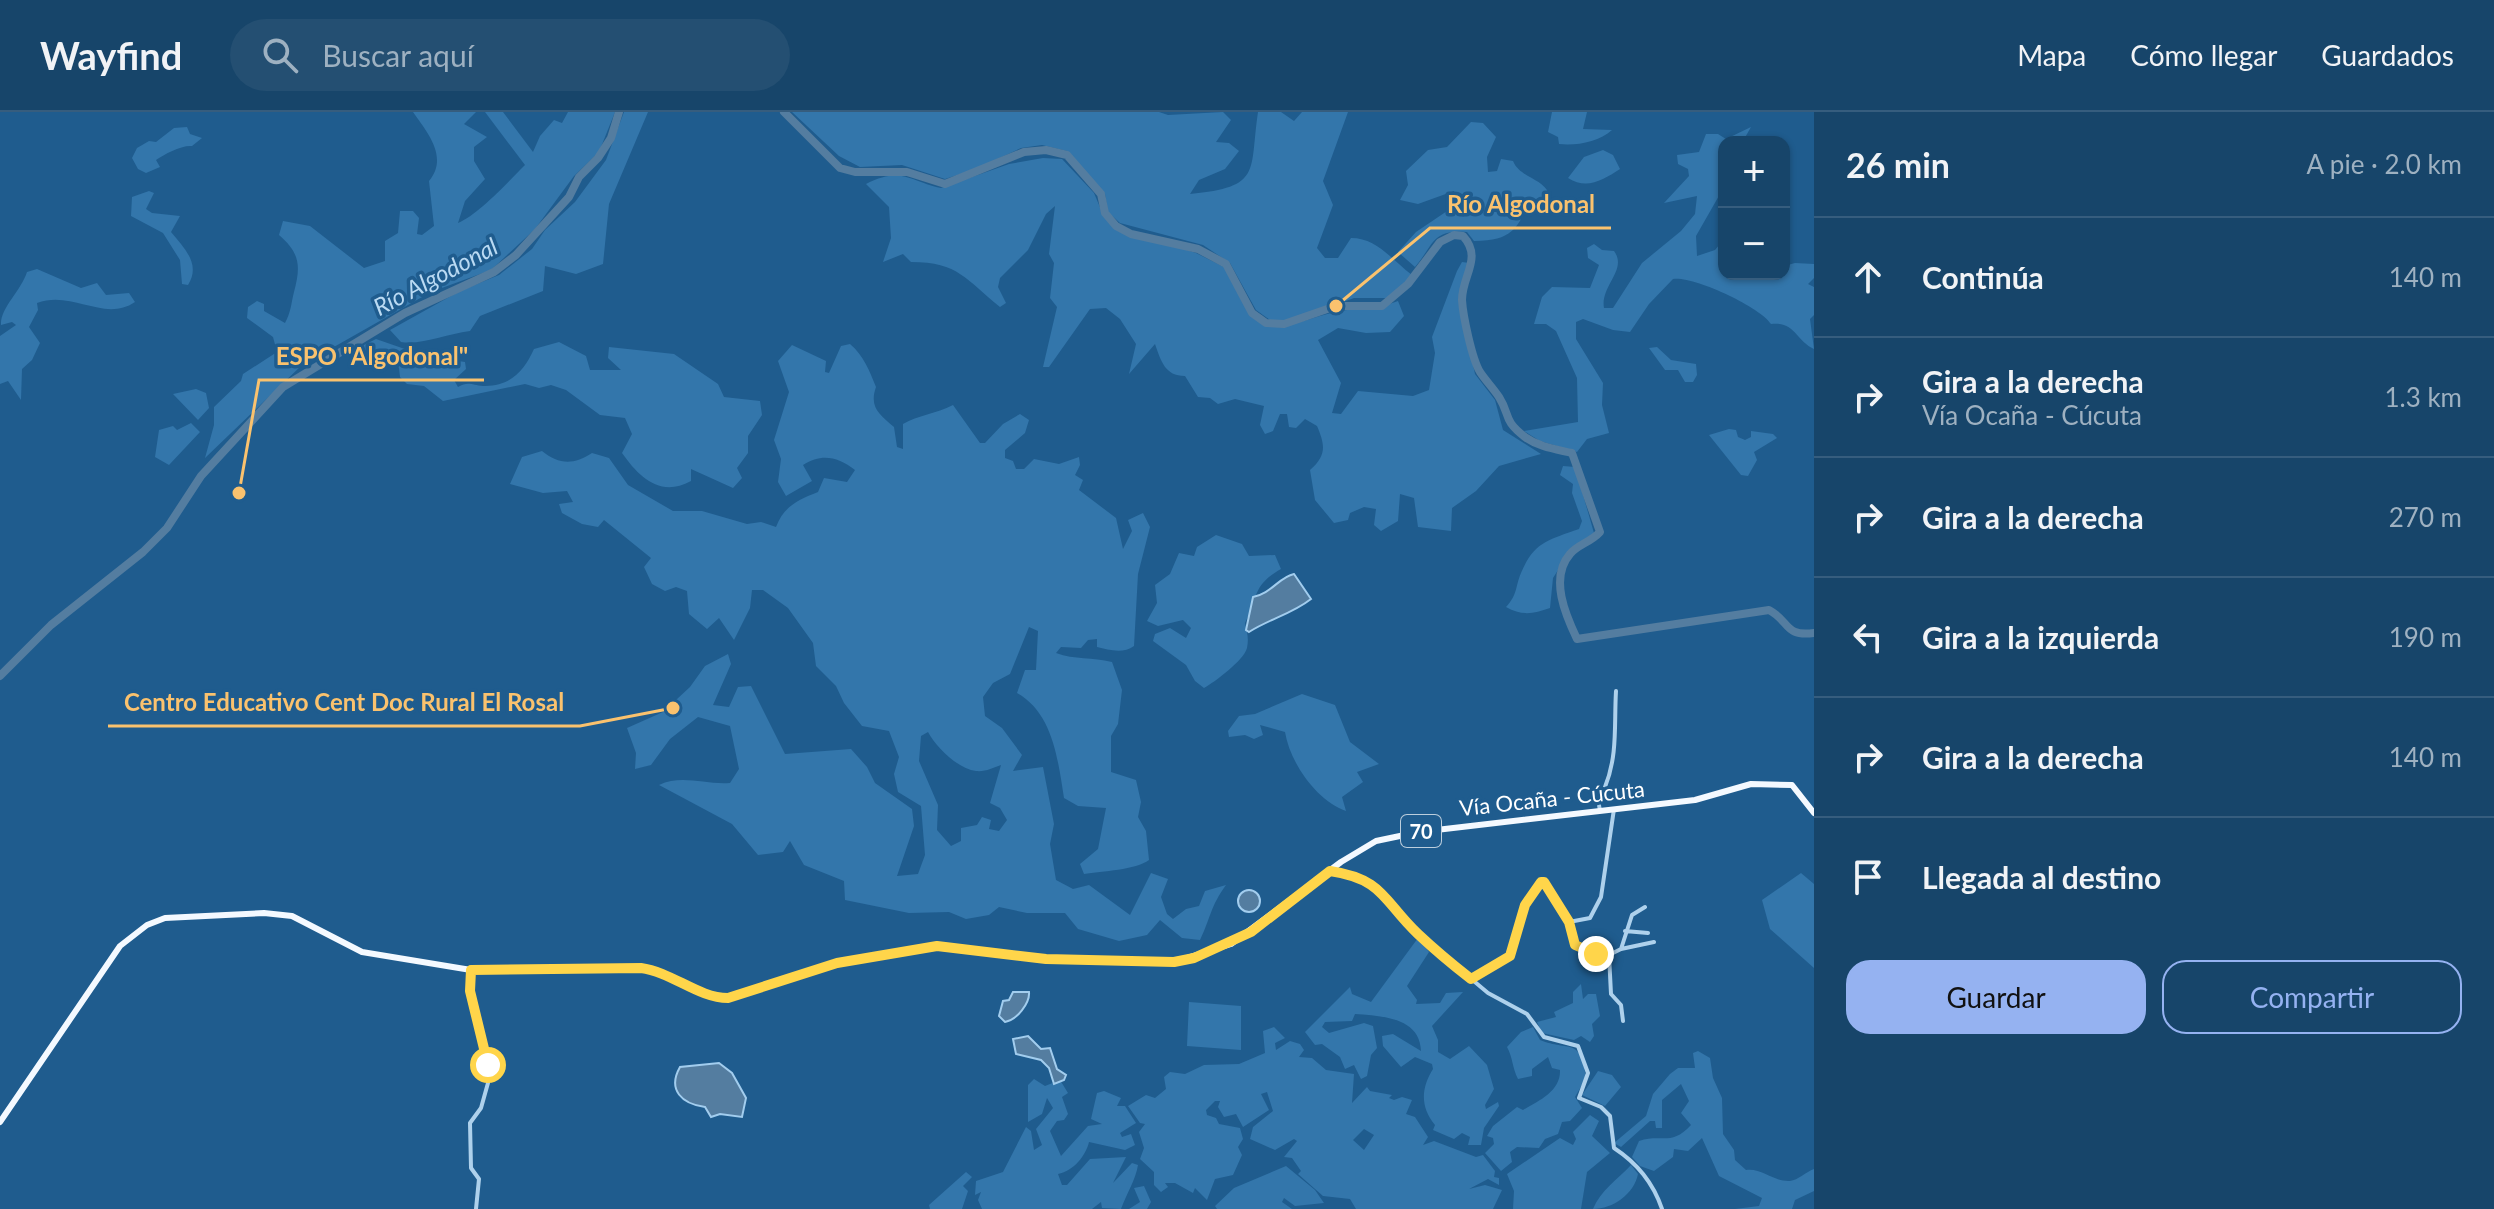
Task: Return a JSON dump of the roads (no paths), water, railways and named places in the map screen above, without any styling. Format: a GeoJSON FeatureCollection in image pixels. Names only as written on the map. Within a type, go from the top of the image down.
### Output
{"type":"FeatureCollection","features":[{"type":"Feature","properties":{"kind":"main road","name":"Vía Ocaña - Cúcuta"},"geometry":{"type":"LineString","coordinates":[[0,1122],[120,946],[147,925],[165,918],[282,914],[362,952],[471,970],[658,970],[710,995],[728,998],[837,963],[937,946],[1046,959],[1174,962],[1231,944],[1364,847],[1396,836],[1695,800],[1751,784],[1779,782],[1800,790],[1814,813]]}},
{"type":"Feature","properties":{"kind":"street"},"geometry":{"type":"LineString","coordinates":[[1600,810],[1598,798],[1617,742],[1614,726],[1616,691]]}},
{"type":"Feature","properties":{"kind":"street"},"geometry":{"type":"LineString","coordinates":[[1569,922],[1587,921],[1599,904],[1614,809]]}},
{"type":"Feature","properties":{"kind":"street"},"geometry":{"type":"LineString","coordinates":[[1330,871],[1360,878],[1379,888],[1419,935],[1488,993],[1527,1014],[1544,1037],[1578,1046],[1588,1073],[1580,1099],[1601,1107],[1610,1116],[1614,1148],[1632,1159],[1647,1178],[1662,1209]]}},
{"type":"Feature","properties":{"kind":"street"},"geometry":{"type":"LineString","coordinates":[[1471,979],[1510,956],[1525,905],[1539,883],[1544,882],[1569,922],[1573,941],[1578,948],[1609,955],[1621,949],[1654,942]]}},
{"type":"Feature","properties":{"kind":"street"},"geometry":{"type":"LineString","coordinates":[[1621,949],[1632,915],[1645,907]]}},
{"type":"Feature","properties":{"kind":"street"},"geometry":{"type":"LineString","coordinates":[[1625,931],[1648,933]]}},
{"type":"Feature","properties":{"kind":"street"},"geometry":{"type":"LineString","coordinates":[[1609,955],[1611,994],[1621,1005],[1623,1021]]}},
{"type":"Feature","properties":{"kind":"street"},"geometry":{"type":"LineString","coordinates":[[471,970],[470,991],[488,1065],[488,1083],[481,1108],[470,1123],[471,1168],[479,1179],[476,1209]]}},
{"type":"Feature","properties":{"kind":"waterway","name":"Río Algodonal"},"geometry":{"type":"LineString","coordinates":[[0,676],[51,625],[143,552],[167,528],[201,476],[283,387],[405,313],[494,272],[516,255],[569,197],[579,177],[598,158],[611,138],[619,112]]}},
{"type":"Feature","properties":{"kind":"waterway","name":"Río Algodonal"},"geometry":{"type":"LineString","coordinates":[[784,112],[840,168],[855,172],[907,172],[945,184],[1024,152],[1046,150],[1067,155],[1101,194],[1105,213],[1116,226],[1131,234],[1198,249],[1226,264],[1252,313],[1266,323],[1284,324],[1336,306],[1382,306],[1408,284],[1440,242],[1454,235],[1463,236],[1469,244],[1471,259],[1462,300],[1477,366],[1518,431],[1536,443],[1572,453],[1600,532],[1570,554],[1561,574],[1562,597],[1577,639],[1769,610],[1797,633],[1814,633]]}},
{"type":"Feature","properties":{"kind":"place","name":"Río Algodonal"},"geometry":{"type":"Point","coordinates":[1336,306]}},
{"type":"Feature","properties":{"kind":"place","name":"ESPO \"Algodonal\""},"geometry":{"type":"Point","coordinates":[239,493]}},
{"type":"Feature","properties":{"kind":"place","name":"Centro Educativo Cent Doc Rural El Rosal"},"geometry":{"type":"Point","coordinates":[673,708]}}]}
